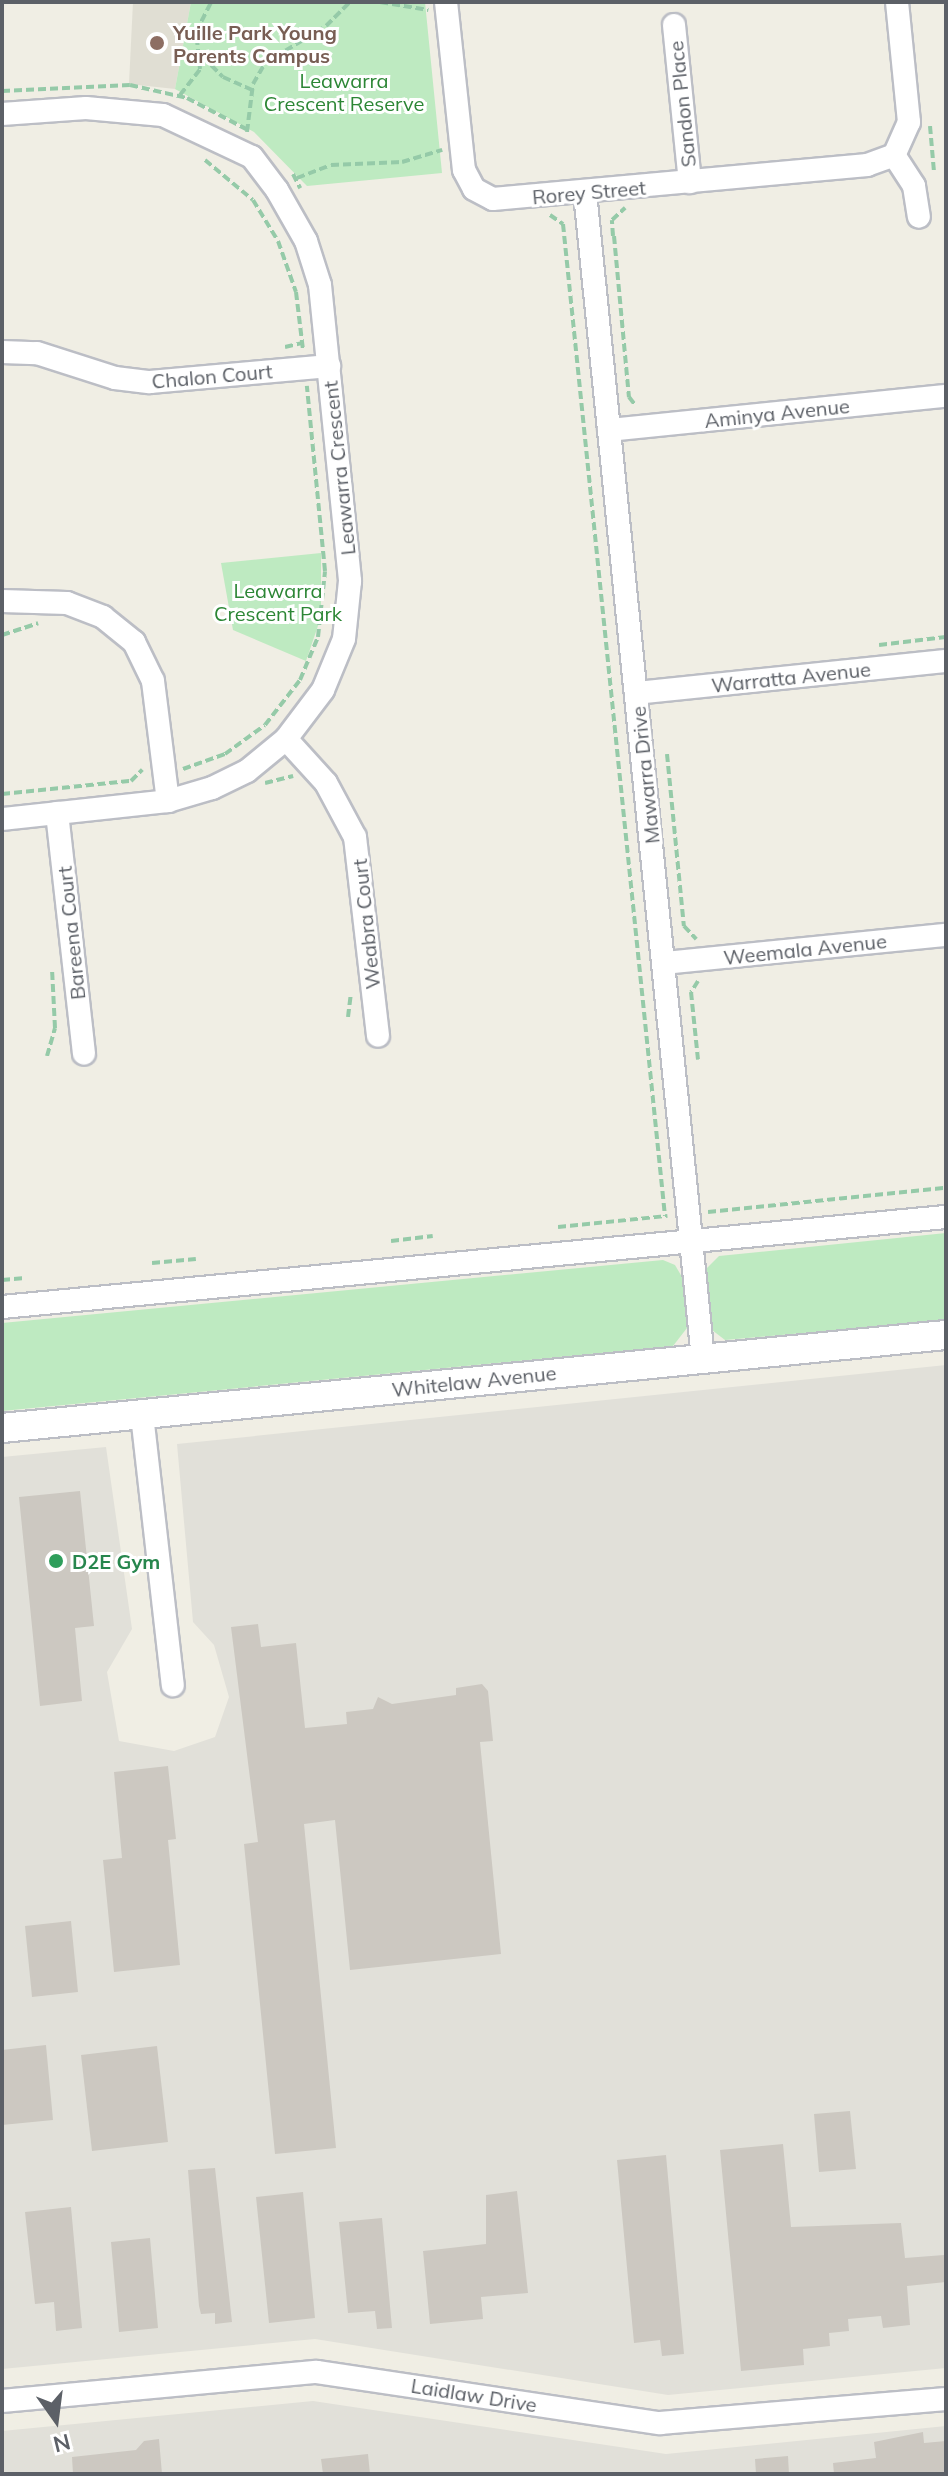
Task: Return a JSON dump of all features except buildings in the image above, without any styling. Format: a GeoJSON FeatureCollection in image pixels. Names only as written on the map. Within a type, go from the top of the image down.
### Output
{"type":"FeatureCollection","features":[{"type":"Feature","properties":{"kind":"street"},"geometry":{"type":"LineString","coordinates":[[897,2],[909,122],[894,155],[914,186],[919,217]]}},
{"type":"Feature","properties":{"kind":"street","name":"Rorey Street"},"geometry":{"type":"LineString","coordinates":[[437,6],[468,182],[478,192],[498,200],[872,165],[894,155]]}},
{"type":"Feature","properties":{"kind":"street","name":"Sandon Place"},"geometry":{"type":"LineString","coordinates":[[674,25],[690,182]]}},
{"type":"Feature","properties":{"kind":"street","name":"Leawarra Crescent"},"geometry":{"type":"LineString","coordinates":[[2,114],[86,108],[146,111],[206,132],[237,152],[252,157],[277,190],[311,251],[322,296],[349,606],[331,674],[286,739],[254,766],[212,788],[168,801],[2,819]]}},
{"type":"Feature","properties":{"kind":"street","name":"Mawarra Drive"},"geometry":{"type":"LineString","coordinates":[[585,193],[664,963],[677,1215],[690,1242],[703,1358]]}},
{"type":"Feature","properties":{"kind":"street","name":"Chalon Court"},"geometry":{"type":"LineString","coordinates":[[2,352],[37,353],[115,378],[150,382],[329,366]]}},
{"type":"Feature","properties":{"kind":"street","name":"Aminya Avenue"},"geometry":{"type":"LineString","coordinates":[[609,430],[946,396]]}},
{"type":"Feature","properties":{"kind":"street"},"geometry":{"type":"LineString","coordinates":[[2,601],[67,603],[103,617],[134,642],[153,681],[168,801]]}},
{"type":"Feature","properties":{"kind":"street","name":"Warratta Avenue"},"geometry":{"type":"LineString","coordinates":[[636,693],[946,661]]}},
{"type":"Feature","properties":{"kind":"street","name":"Weabra Court"},"geometry":{"type":"LineString","coordinates":[[286,739],[332,792],[359,849],[378,1036]]}},
{"type":"Feature","properties":{"kind":"street","name":"Bareena Court"},"geometry":{"type":"LineString","coordinates":[[57,813],[84,1053]]}},
{"type":"Feature","properties":{"kind":"street","name":"Weemala Avenue"},"geometry":{"type":"LineString","coordinates":[[664,963],[946,935]]}},
{"type":"Feature","properties":{"kind":"street"},"geometry":{"type":"LineString","coordinates":[[2,1307],[946,1217]]}},
{"type":"Feature","properties":{"kind":"street","name":"Whitelaw Avenue"},"geometry":{"type":"LineString","coordinates":[[2,1428],[946,1335]]}},
{"type":"Feature","properties":{"kind":"street"},"geometry":{"type":"LineString","coordinates":[[142,1415],[173,1685]]}},
{"type":"Feature","properties":{"kind":"street","name":"Laidlaw Drive"},"geometry":{"type":"LineString","coordinates":[[2,2401],[307,2372],[660,2423],[946,2399]]}},
{"type":"Feature","properties":{"kind":"path"},"geometry":{"type":"LineString","coordinates":[[180,96],[200,69],[201,55],[196,32],[211,2]]}},
{"type":"Feature","properties":{"kind":"path"},"geometry":{"type":"LineString","coordinates":[[237,152],[250,125],[252,90],[270,59],[326,26],[350,2]]}},
{"type":"Feature","properties":{"kind":"path"},"geometry":{"type":"LineString","coordinates":[[380,2],[437,6]]}},
{"type":"Feature","properties":{"kind":"path"},"geometry":{"type":"LineString","coordinates":[[201,55],[223,77],[252,90]]}},
{"type":"Feature","properties":{"kind":"path"},"geometry":{"type":"LineString","coordinates":[[297,178],[331,165],[402,162],[443,150]]}},
{"type":"Feature","properties":{"kind":"path"},"geometry":{"type":"LineString","coordinates":[[2,794],[196,768],[241,744],[294,690],[323,616],[325,571],[296,292],[278,241],[253,200],[202,158]]}},
{"type":"Feature","properties":{"kind":"path"},"geometry":{"type":"LineString","coordinates":[[551,215],[563,224],[677,1215]]}},
{"type":"Feature","properties":{"kind":"path"},"geometry":{"type":"LineString","coordinates":[[614,236],[629,397],[645,408]]}},
{"type":"Feature","properties":{"kind":"path"},"geometry":{"type":"LineString","coordinates":[[280,348],[302,343]]}},
{"type":"Feature","properties":{"kind":"path"},"geometry":{"type":"LineString","coordinates":[[2,635],[46,622]]}},
{"type":"Feature","properties":{"kind":"path"},"geometry":{"type":"LineString","coordinates":[[879,645],[946,637]]}},
{"type":"Feature","properties":{"kind":"path"},"geometry":{"type":"LineString","coordinates":[[241,744],[267,786],[294,775],[302,786]]}},
{"type":"Feature","properties":{"kind":"path"},"geometry":{"type":"LineString","coordinates":[[667,754],[684,926],[691,937],[704,940]]}},
{"type":"Feature","properties":{"kind":"path"},"geometry":{"type":"LineString","coordinates":[[138,776],[141,757]]}},
{"type":"Feature","properties":{"kind":"path"},"geometry":{"type":"LineString","coordinates":[[29,791],[29,816]]}},
{"type":"Feature","properties":{"kind":"path"},"geometry":{"type":"LineString","coordinates":[[47,1056],[55,1028],[51,954]]}},
{"type":"Feature","properties":{"kind":"path"},"geometry":{"type":"LineString","coordinates":[[698,1060],[691,992],[705,979]]}},
{"type":"Feature","properties":{"kind":"path"},"geometry":{"type":"LineString","coordinates":[[348,1017],[353,984]]}},
{"type":"Feature","properties":{"kind":"path"},"geometry":{"type":"LineString","coordinates":[[558,1227],[946,1188]]}},
{"type":"Feature","properties":{"kind":"path"},"geometry":{"type":"LineString","coordinates":[[391,1241],[433,1236]]}},
{"type":"Feature","properties":{"kind":"path"},"geometry":{"type":"LineString","coordinates":[[152,1263],[196,1259]]}},
{"type":"Feature","properties":{"kind":"path"},"geometry":{"type":"LineString","coordinates":[[2,1280],[25,1278]]}},
{"type":"Feature","properties":{"kind":"shaded area","name":"Yuille Park Young Parents Campus"},"geometry":{"type":"Polygon","coordinates":[[[133,2],[191,2],[175,89],[129,84],[133,2]]]}},
{"type":"Feature","properties":{"kind":"shaded area"},"geometry":{"type":"Polygon","coordinates":[[[946,1365],[946,2368],[668,2395],[315,2339],[2,2369],[2,1457],[106,1447],[132,1629],[107,1672],[119,1741],[174,1751],[215,1737],[229,1697],[214,1645],[193,1622],[177,1444],[946,1365]]]}},
{"type":"Feature","properties":{"kind":"shaded area"},"geometry":{"type":"Polygon","coordinates":[[[313,2401],[666,2454],[946,2426],[946,2474],[2,2474],[2,2431],[313,2401]]]}},
{"type":"Feature","properties":{"kind":"green space","name":"Leawarra Crescent Reserve"},"geometry":{"type":"Polygon","coordinates":[[[191,2],[425,2],[442,173],[307,186],[254,132],[175,89],[191,2]]]}},
{"type":"Feature","properties":{"kind":"green space","name":"Leawarra Crescent Park"},"geometry":{"type":"Polygon","coordinates":[[[321,553],[321,617],[306,661],[233,630],[221,563],[321,553]]]}},
{"type":"Feature","properties":{"kind":"green space"},"geometry":{"type":"Polygon","coordinates":[[[946,1233],[946,1320],[725,1340],[712,1330],[706,1269],[719,1256],[946,1233]]]}},
{"type":"Feature","properties":{"kind":"green space"},"geometry":{"type":"Polygon","coordinates":[[[663,1260],[675,1265],[682,1277],[687,1328],[673,1346],[2,1411],[2,1323],[663,1260]]]}},
{"type":"Feature","properties":{"kind":"place","name":"Yuille Park Young Parents Campus"},"geometry":{"type":"Point","coordinates":[157,43]}},
{"type":"Feature","properties":{"kind":"place","name":"D2E Gym"},"geometry":{"type":"Point","coordinates":[56,1561]}}]}
